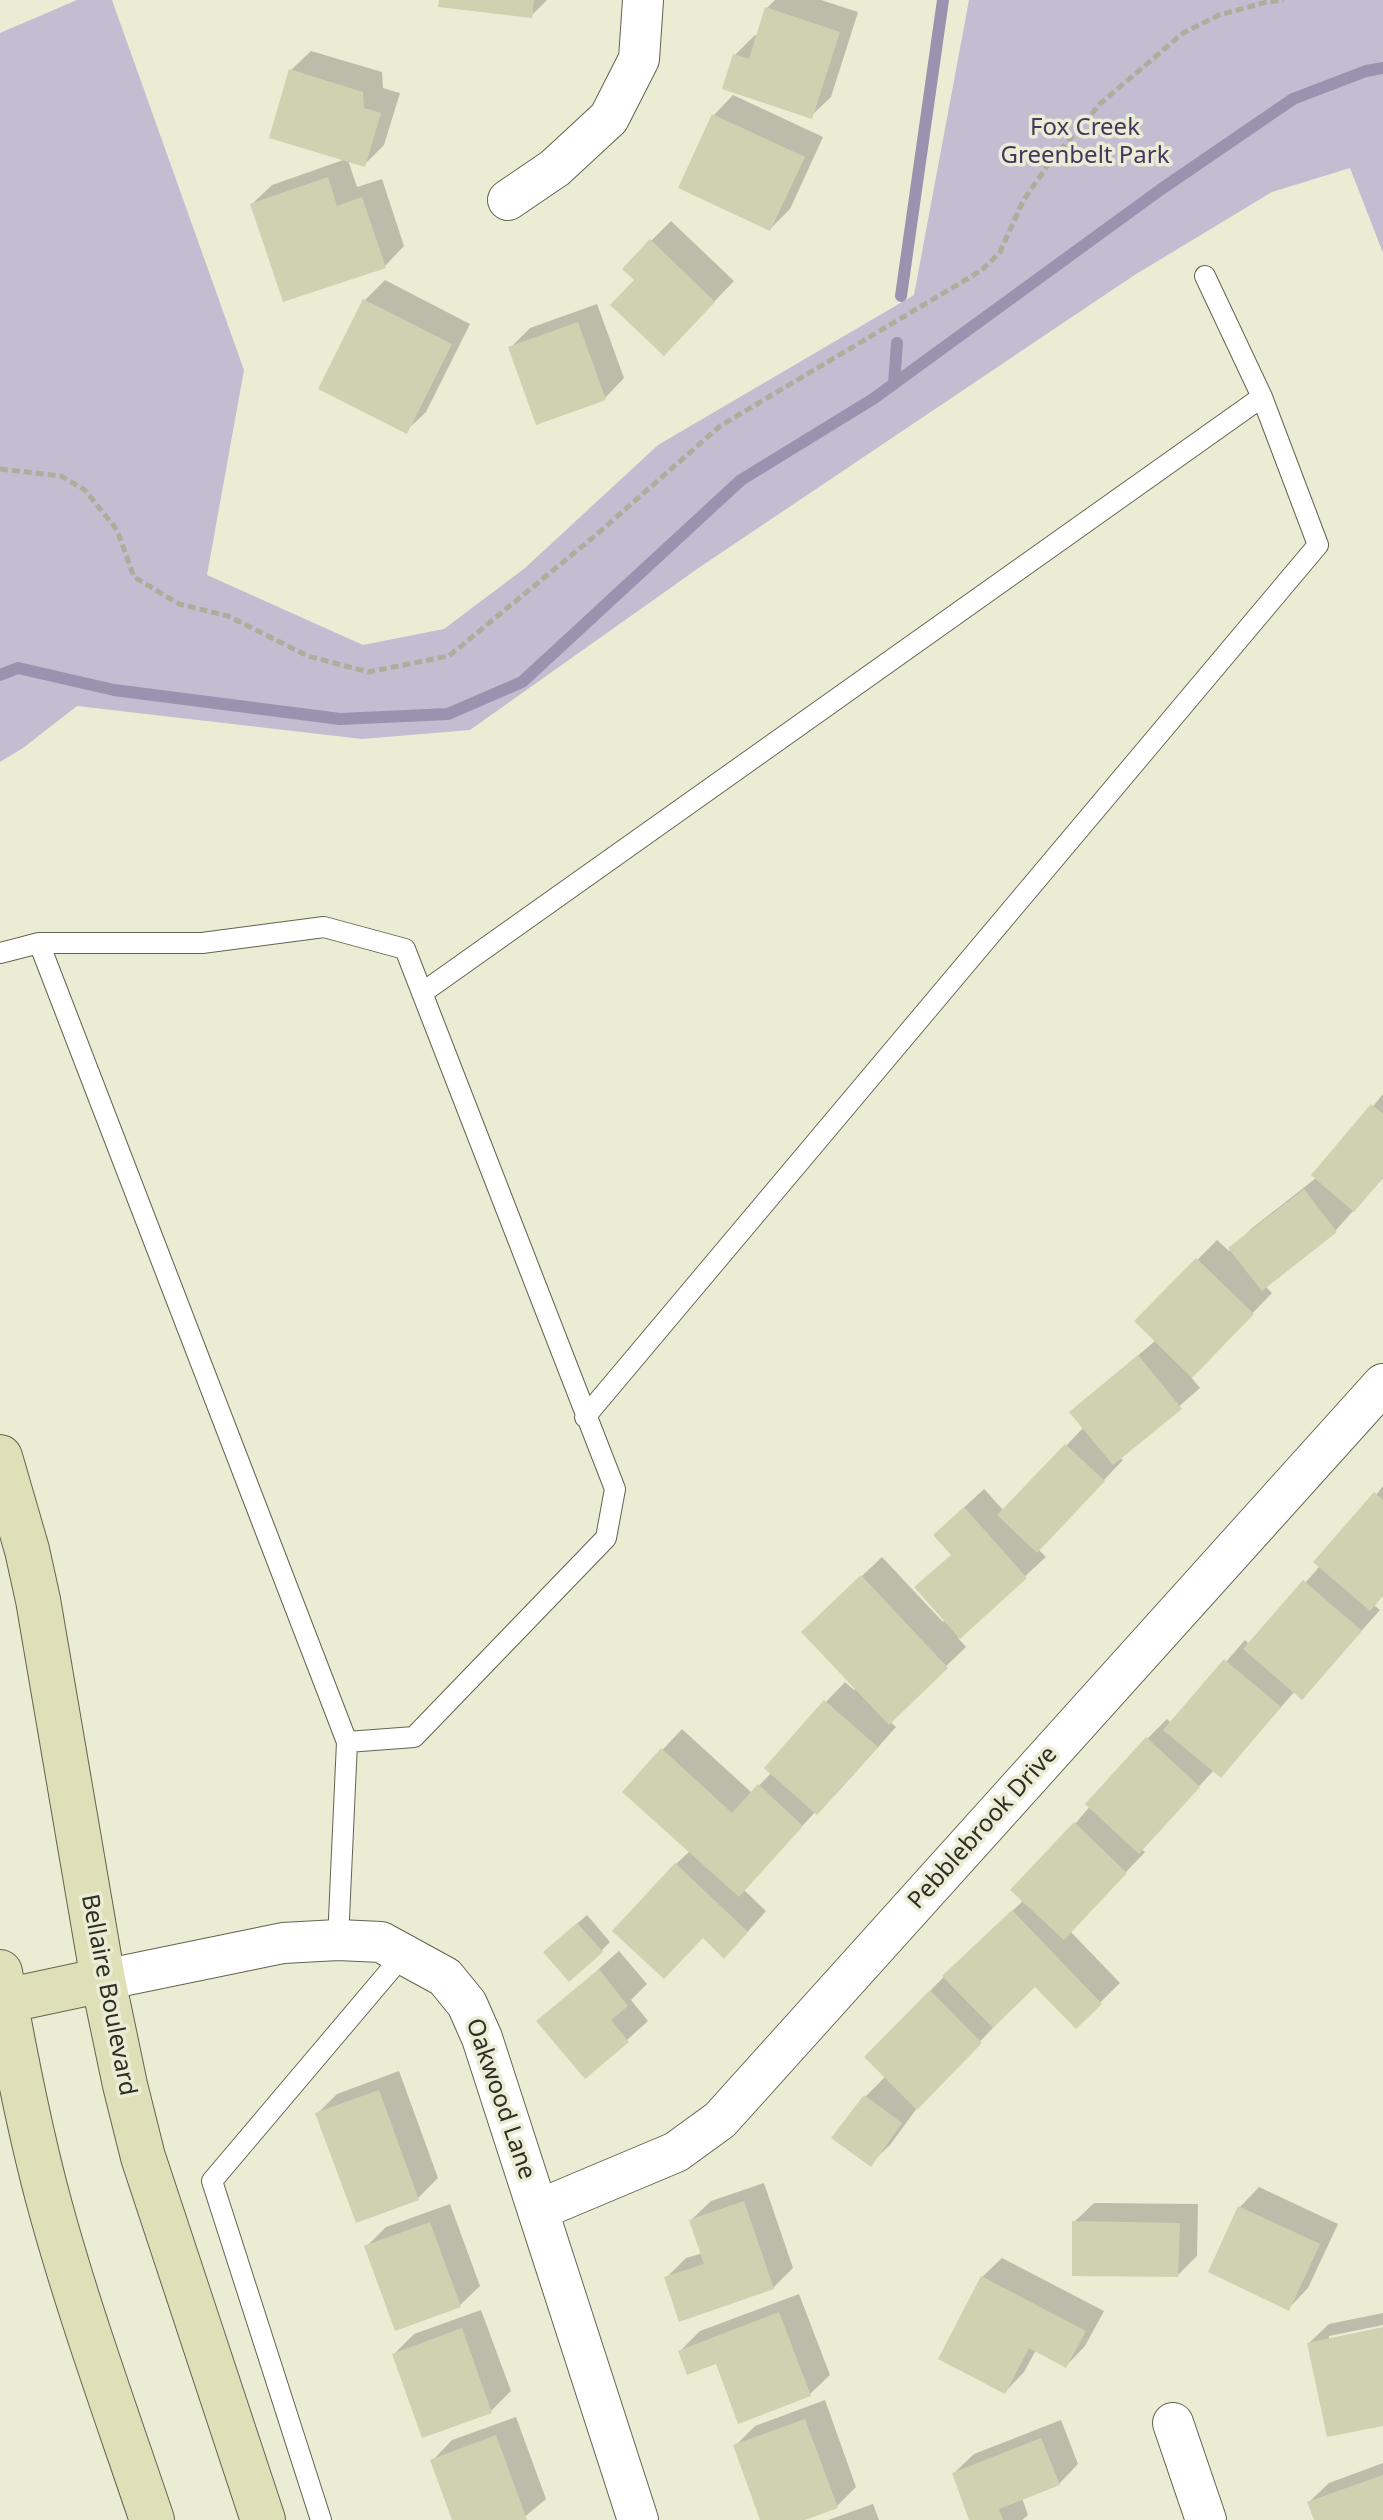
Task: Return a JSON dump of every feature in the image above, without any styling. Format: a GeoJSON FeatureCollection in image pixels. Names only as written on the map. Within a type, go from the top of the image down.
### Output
{"type":"FeatureCollection","features":[{"type":"Feature","properties":{"kind":"main road","name":"Bellaire Boulevard"},"geometry":{"type":"LineString","coordinates":[[0,1457],[38,1600],[103,1980],[143,2157],[263,2520]]}},
{"type":"Feature","properties":{"kind":"main road"},"geometry":{"type":"LineString","coordinates":[[103,1980],[2,1992],[17,2071],[50,2206],[76,2294],[152,2520]]}},
{"type":"Feature","properties":{"kind":"street"},"geometry":{"type":"LineString","coordinates":[[508,200],[555,168],[609,118],[639,59],[643,0]]}},
{"type":"Feature","properties":{"kind":"street","name":"Pebblebrook Drive"},"geometry":{"type":"LineString","coordinates":[[538,2210],[676,2152],[720,2120],[1383,1384]]}},
{"type":"Feature","properties":{"kind":"street","name":"Oakwood Lane"},"geometry":{"type":"LineString","coordinates":[[103,1980],[283,1943],[338,1940],[381,1942],[445,1977],[467,2004],[482,2038],[638,2520]]}},
{"type":"Feature","properties":{"kind":"street"},"geometry":{"type":"LineString","coordinates":[[1173,2423],[1206,2520]]}},
{"type":"Feature","properties":{"kind":"lane"},"geometry":{"type":"LineString","coordinates":[[585,1417],[1318,545],[1262,397],[1205,276]]}},
{"type":"Feature","properties":{"kind":"lane"},"geometry":{"type":"LineString","coordinates":[[422,993],[1262,397]]}},
{"type":"Feature","properties":{"kind":"lane"},"geometry":{"type":"LineString","coordinates":[[0,953],[39,943],[202,943],[324,927],[405,949],[615,1489],[606,1538],[414,1737],[347,1742]]}},
{"type":"Feature","properties":{"kind":"lane"},"geometry":{"type":"LineString","coordinates":[[39,943],[347,1742],[338,1940]]}},
{"type":"Feature","properties":{"kind":"lane"},"geometry":{"type":"LineString","coordinates":[[321,2520],[212,2181],[404,1954]]}},
{"type":"Feature","properties":{"kind":"path"},"geometry":{"type":"LineString","coordinates":[[0,469],[61,476],[85,490],[117,530],[134,577],[179,604],[228,616],[308,656],[368,672],[449,656],[596,535],[720,426],[982,270],[1000,252],[1023,201],[1050,162],[1100,104],[1183,33],[1219,15],[1284,0]]}},
{"type":"Feature","properties":{"kind":"green space","name":"Fox Creek Greenbelt Park"},"geometry":{"type":"Polygon","coordinates":[[[77,0],[112,0],[244,370],[207,575],[363,645],[444,629],[525,568],[658,445],[914,295],[969,0],[1383,0],[1383,253],[1350,168],[1272,192],[1133,276],[700,567],[470,730],[362,739],[77,706],[0,762],[0,33],[77,0]]]}},
{"type":"Feature","properties":{"kind":"building"},"geometry":{"type":"Polygon","coordinates":[[[439,0],[534,0],[532,18],[438,7],[439,0]]]}},
{"type":"Feature","properties":{"kind":"building"},"geometry":{"type":"Polygon","coordinates":[[[765,7],[840,32],[812,119],[722,89],[733,54],[749,59],[765,7]]]}},
{"type":"Feature","properties":{"kind":"building"},"geometry":{"type":"Polygon","coordinates":[[[289,69],[363,92],[364,108],[381,113],[365,167],[269,138],[289,69]]]}},
{"type":"Feature","properties":{"kind":"building"},"geometry":{"type":"Polygon","coordinates":[[[712,114],[805,157],[770,231],[678,188],[712,114]]]}},
{"type":"Feature","properties":{"kind":"building"},"geometry":{"type":"Polygon","coordinates":[[[328,177],[337,206],[362,197],[386,268],[283,302],[250,204],[328,177]]]}},
{"type":"Feature","properties":{"kind":"building"},"geometry":{"type":"Polygon","coordinates":[[[650,239],[715,302],[664,356],[610,305],[634,280],[622,269],[650,239]]]}},
{"type":"Feature","properties":{"kind":"building"},"geometry":{"type":"Polygon","coordinates":[[[363,299],[452,344],[407,434],[318,389],[363,299]]]}},
{"type":"Feature","properties":{"kind":"building"},"geometry":{"type":"Polygon","coordinates":[[[578,322],[606,400],[536,425],[508,347],[578,322]]]}},
{"type":"Feature","properties":{"kind":"building"},"geometry":{"type":"Polygon","coordinates":[[[1371,1104],[1383,1114],[1383,1178],[1354,1212],[1311,1175],[1371,1104]]]}},
{"type":"Feature","properties":{"kind":"building"},"geometry":{"type":"Polygon","coordinates":[[[1304,1189],[1337,1232],[1262,1291],[1228,1248],[1304,1189]]]}},
{"type":"Feature","properties":{"kind":"building"},"geometry":{"type":"Polygon","coordinates":[[[1196,1258],[1254,1314],[1192,1378],[1134,1321],[1196,1258]]]}},
{"type":"Feature","properties":{"kind":"building"},"geometry":{"type":"Polygon","coordinates":[[[1138,1355],[1182,1409],[1113,1465],[1069,1412],[1138,1355]]]}},
{"type":"Feature","properties":{"kind":"building"},"geometry":{"type":"Polygon","coordinates":[[[1065,1444],[1105,1481],[1037,1553],[997,1515],[1065,1444]]]}},
{"type":"Feature","properties":{"kind":"building"},"geometry":{"type":"Polygon","coordinates":[[[1374,1492],[1383,1500],[1383,1596],[1370,1611],[1313,1562],[1374,1492]]]}},
{"type":"Feature","properties":{"kind":"building"},"geometry":{"type":"Polygon","coordinates":[[[964,1507],[1027,1578],[960,1639],[914,1587],[951,1555],[933,1535],[964,1507]]]}},
{"type":"Feature","properties":{"kind":"building"},"geometry":{"type":"Polygon","coordinates":[[[861,1575],[948,1668],[889,1725],[801,1632],[861,1575]]]}},
{"type":"Feature","properties":{"kind":"building"},"geometry":{"type":"Polygon","coordinates":[[[1303,1580],[1362,1631],[1302,1700],[1243,1649],[1303,1580]]]}},
{"type":"Feature","properties":{"kind":"building"},"geometry":{"type":"Polygon","coordinates":[[[1224,1659],[1281,1707],[1221,1778],[1163,1730],[1224,1659]]]}},
{"type":"Feature","properties":{"kind":"building"},"geometry":{"type":"Polygon","coordinates":[[[824,1700],[878,1747],[817,1815],[764,1768],[824,1700]]]}},
{"type":"Feature","properties":{"kind":"building"},"geometry":{"type":"Polygon","coordinates":[[[1146,1737],[1200,1787],[1139,1854],[1085,1804],[1146,1737]]]}},
{"type":"Feature","properties":{"kind":"building"},"geometry":{"type":"Polygon","coordinates":[[[661,1748],[732,1813],[758,1784],[803,1826],[739,1897],[622,1792],[661,1748]]]}},
{"type":"Feature","properties":{"kind":"building"},"geometry":{"type":"Polygon","coordinates":[[[1074,1822],[1127,1873],[1064,1940],[1010,1890],[1074,1822]]]}},
{"type":"Feature","properties":{"kind":"building"},"geometry":{"type":"Polygon","coordinates":[[[675,1863],[748,1932],[724,1959],[703,1938],[664,1979],[612,1931],[675,1863]]]}},
{"type":"Feature","properties":{"kind":"building"},"geometry":{"type":"Polygon","coordinates":[[[1012,1910],[1102,2004],[1076,2029],[1035,1987],[993,2028],[942,1976],[1012,1910]]]}},
{"type":"Feature","properties":{"kind":"building"},"geometry":{"type":"Polygon","coordinates":[[[577,1923],[603,1952],[569,1982],[543,1952],[577,1923]]]}},
{"type":"Feature","properties":{"kind":"building"},"geometry":{"type":"Polygon","coordinates":[[[599,1969],[628,2006],[611,2020],[629,2042],[585,2079],[536,2021],[599,1969]]]}},
{"type":"Feature","properties":{"kind":"building"},"geometry":{"type":"Polygon","coordinates":[[[930,1990],[982,2043],[917,2110],[864,2057],[930,1990]]]}},
{"type":"Feature","properties":{"kind":"building"},"geometry":{"type":"Polygon","coordinates":[[[379,2090],[419,2200],[356,2223],[315,2113],[379,2090]]]}},
{"type":"Feature","properties":{"kind":"building"},"geometry":{"type":"Polygon","coordinates":[[[864,2095],[902,2123],[871,2167],[831,2138],[864,2095]]]}},
{"type":"Feature","properties":{"kind":"building"},"geometry":{"type":"Polygon","coordinates":[[[744,2201],[774,2289],[679,2322],[664,2277],[704,2264],[689,2220],[744,2201]]]}},
{"type":"Feature","properties":{"kind":"building"},"geometry":{"type":"Polygon","coordinates":[[[1238,2206],[1320,2244],[1289,2311],[1208,2272],[1238,2206]]]}},
{"type":"Feature","properties":{"kind":"building"},"geometry":{"type":"Polygon","coordinates":[[[1072,2221],[1180,2223],[1178,2277],[1072,2276],[1072,2221]]]}},
{"type":"Feature","properties":{"kind":"building"},"geometry":{"type":"Polygon","coordinates":[[[430,2222],[461,2307],[395,2331],[364,2246],[430,2222]]]}},
{"type":"Feature","properties":{"kind":"building"},"geometry":{"type":"Polygon","coordinates":[[[981,2276],[1086,2331],[1066,2368],[1029,2348],[1005,2394],[938,2359],[981,2276]]]}},
{"type":"Feature","properties":{"kind":"building"},"geometry":{"type":"Polygon","coordinates":[[[779,2312],[811,2396],[738,2424],[716,2364],[687,2375],[678,2351],[779,2312]]]}},
{"type":"Feature","properties":{"kind":"building"},"geometry":{"type":"Polygon","coordinates":[[[1383,2327],[1383,2426],[1327,2437],[1307,2343],[1383,2327]]]}},
{"type":"Feature","properties":{"kind":"building"},"geometry":{"type":"Polygon","coordinates":[[[462,2328],[492,2413],[422,2438],[392,2354],[462,2328]]]}},
{"type":"Feature","properties":{"kind":"building"},"geometry":{"type":"Polygon","coordinates":[[[805,2419],[838,2508],[805,2520],[760,2520],[733,2445],[805,2419]]]}},
{"type":"Feature","properties":{"kind":"building"},"geometry":{"type":"Polygon","coordinates":[[[496,2435],[527,2520],[452,2520],[430,2460],[496,2435]]]}},
{"type":"Feature","properties":{"kind":"building"},"geometry":{"type":"Polygon","coordinates":[[[1041,2438],[1060,2485],[999,2509],[1003,2520],[969,2520],[952,2473],[1041,2438]]]}},
{"type":"Feature","properties":{"kind":"building"},"geometry":{"type":"Polygon","coordinates":[[[1383,2475],[1383,2520],[1314,2520],[1307,2502],[1383,2475]]]}},
{"type":"Feature","properties":{"kind":"waterway"},"geometry":{"type":"LineString","coordinates":[[901,296],[943,0]]}},
{"type":"Feature","properties":{"kind":"waterway"},"geometry":{"type":"LineString","coordinates":[[0,675],[18,668],[114,690],[340,719],[448,714],[522,682],[741,480],[873,399],[1160,190],[1293,99],[1366,71],[1383,68]]}},
{"type":"Feature","properties":{"kind":"waterway"},"geometry":{"type":"LineString","coordinates":[[894,384],[897,343]]}}]}
